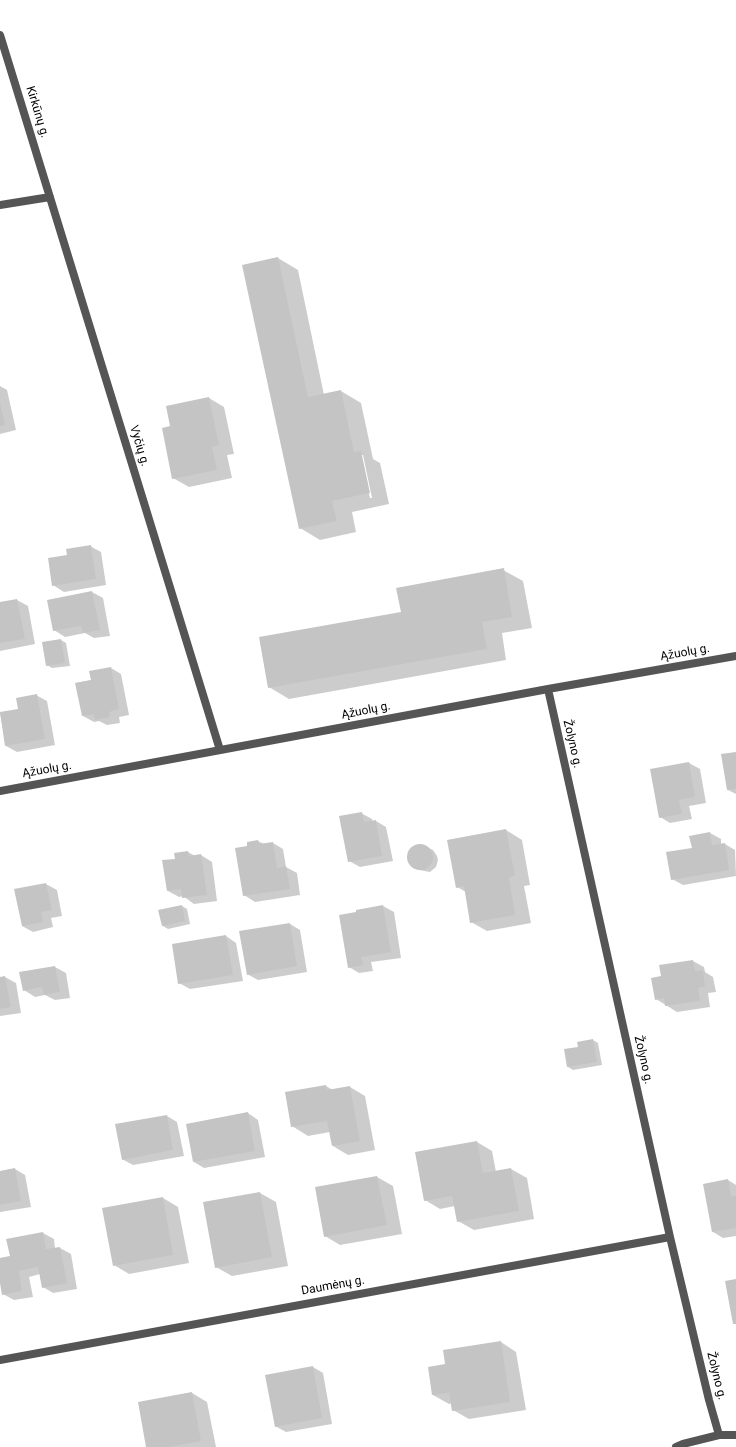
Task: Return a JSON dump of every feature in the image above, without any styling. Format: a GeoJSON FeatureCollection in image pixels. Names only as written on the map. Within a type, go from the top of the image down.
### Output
{"type":"FeatureCollection","features":[{"type":"Feature","properties":{"kind":"street","name":"Kirkūnų g."},"geometry":{"type":"LineString","coordinates":[[0,35],[50,196]]}},
{"type":"Feature","properties":{"kind":"street"},"geometry":{"type":"LineString","coordinates":[[0,205],[50,196]]}},
{"type":"Feature","properties":{"kind":"street","name":"Vyčių g."},"geometry":{"type":"LineString","coordinates":[[50,196],[220,750]]}},
{"type":"Feature","properties":{"kind":"street","name":"Ąžuolų g."},"geometry":{"type":"LineString","coordinates":[[0,791],[548,689],[736,656]]}},
{"type":"Feature","properties":{"kind":"street","name":"Žolyno g."},"geometry":{"type":"LineString","coordinates":[[548,689],[670,1237],[707,1392],[719,1435]]}},
{"type":"Feature","properties":{"kind":"street","name":"Daumėnų g."},"geometry":{"type":"LineString","coordinates":[[0,1360],[670,1237]]}},
{"type":"Feature","properties":{"kind":"street"},"geometry":{"type":"LineString","coordinates":[[676,1447],[719,1435],[736,1435]]}},
{"type":"Feature","properties":{"kind":"building"},"geometry":{"type":"Polygon","coordinates":[[[278,257],[308,397],[341,390],[354,452],[361,451],[370,493],[332,501],[337,521],[299,529],[242,265],[278,257]]]}},
{"type":"Feature","properties":{"kind":"building"},"geometry":{"type":"Polygon","coordinates":[[[209,397],[219,445],[212,447],[217,470],[172,479],[162,428],[170,426],[166,406],[209,397]]]}},
{"type":"Feature","properties":{"kind":"building"},"geometry":{"type":"Polygon","coordinates":[[[0,403],[5,425],[0,426],[0,403]]]}},
{"type":"Feature","properties":{"kind":"building"},"geometry":{"type":"Polygon","coordinates":[[[91,545],[96,579],[52,586],[48,558],[67,555],[66,549],[91,545]]]}},
{"type":"Feature","properties":{"kind":"building"},"geometry":{"type":"Polygon","coordinates":[[[504,568],[512,617],[482,622],[487,649],[268,688],[259,637],[401,612],[396,588],[504,568]]]}},
{"type":"Feature","properties":{"kind":"building"},"geometry":{"type":"Polygon","coordinates":[[[92,591],[100,630],[83,633],[81,626],[53,631],[47,600],[92,591]]]}},
{"type":"Feature","properties":{"kind":"building"},"geometry":{"type":"Polygon","coordinates":[[[17,599],[25,639],[0,643],[0,602],[17,599]]]}},
{"type":"Feature","properties":{"kind":"building"},"geometry":{"type":"Polygon","coordinates":[[[61,639],[65,663],[46,666],[42,642],[61,639]]]}},
{"type":"Feature","properties":{"kind":"building"},"geometry":{"type":"Polygon","coordinates":[[[111,667],[119,709],[109,712],[110,717],[95,720],[94,714],[82,716],[75,683],[91,680],[89,671],[111,667]]]}},
{"type":"Feature","properties":{"kind":"building"},"geometry":{"type":"Polygon","coordinates":[[[37,694],[45,739],[5,746],[0,712],[18,709],[16,698],[37,694]]]}},
{"type":"Feature","properties":{"kind":"building"},"geometry":{"type":"Polygon","coordinates":[[[736,752],[736,789],[727,790],[721,754],[736,752]]]}},
{"type":"Feature","properties":{"kind":"building"},"geometry":{"type":"Polygon","coordinates":[[[689,762],[695,797],[679,800],[682,814],[659,818],[650,769],[689,762]]]}},
{"type":"Feature","properties":{"kind":"building"},"geometry":{"type":"Polygon","coordinates":[[[362,812],[364,822],[376,820],[382,856],[348,862],[339,816],[362,812]]]}},
{"type":"Feature","properties":{"kind":"building"},"geometry":{"type":"Polygon","coordinates":[[[506,829],[515,876],[509,877],[515,915],[470,923],[464,886],[456,888],[447,840],[506,829]]]}},
{"type":"Feature","properties":{"kind":"building"},"geometry":{"type":"Polygon","coordinates":[[[710,832],[712,845],[725,843],[729,870],[671,880],[666,852],[692,848],[689,836],[710,832]]]}},
{"type":"Feature","properties":{"kind":"building"},"geometry":{"type":"Polygon","coordinates":[[[258,840],[259,844],[273,842],[277,868],[286,866],[290,889],[243,896],[235,848],[247,846],[247,842],[258,840]]]}},
{"type":"Feature","properties":{"kind":"building"},"geometry":{"type":"Polygon","coordinates":[[[420,844],[429,848],[433,857],[429,866],[420,870],[411,866],[407,857],[411,848],[420,844]]]}},
{"type":"Feature","properties":{"kind":"building"},"geometry":{"type":"Polygon","coordinates":[[[188,851],[189,856],[201,854],[207,895],[182,898],[181,889],[167,891],[162,860],[175,859],[174,853],[188,851]]]}},
{"type":"Feature","properties":{"kind":"building"},"geometry":{"type":"Polygon","coordinates":[[[46,883],[52,910],[41,912],[43,922],[22,926],[14,889],[46,883]]]}},
{"type":"Feature","properties":{"kind":"building"},"geometry":{"type":"Polygon","coordinates":[[[182,905],[185,921],[162,926],[158,910],[182,905]]]}},
{"type":"Feature","properties":{"kind":"building"},"geometry":{"type":"Polygon","coordinates":[[[383,905],[391,952],[361,957],[363,965],[348,968],[339,915],[383,905]]]}},
{"type":"Feature","properties":{"kind":"building"},"geometry":{"type":"Polygon","coordinates":[[[290,923],[297,966],[247,975],[239,931],[290,923]]]}},
{"type":"Feature","properties":{"kind":"building"},"geometry":{"type":"Polygon","coordinates":[[[226,935],[233,975],[178,984],[172,944],[226,935]]]}},
{"type":"Feature","properties":{"kind":"building"},"geometry":{"type":"Polygon","coordinates":[[[693,960],[695,971],[703,970],[705,986],[698,988],[700,1001],[665,1006],[664,998],[655,1000],[651,978],[661,976],[659,965],[693,960]]]}},
{"type":"Feature","properties":{"kind":"building"},"geometry":{"type":"Polygon","coordinates":[[[55,966],[60,992],[44,995],[42,987],[23,991],[19,972],[55,966]]]}},
{"type":"Feature","properties":{"kind":"building"},"geometry":{"type":"Polygon","coordinates":[[[5,976],[11,1007],[0,1009],[0,977],[5,976]]]}},
{"type":"Feature","properties":{"kind":"building"},"geometry":{"type":"Polygon","coordinates":[[[593,1039],[597,1062],[567,1067],[564,1049],[578,1047],[577,1042],[593,1039]]]}},
{"type":"Feature","properties":{"kind":"building"},"geometry":{"type":"Polygon","coordinates":[[[326,1085],[327,1090],[350,1086],[360,1141],[332,1146],[327,1121],[291,1127],[285,1092],[326,1085]]]}},
{"type":"Feature","properties":{"kind":"building"},"geometry":{"type":"Polygon","coordinates":[[[248,1112],[255,1151],[193,1162],[186,1124],[248,1112]]]}},
{"type":"Feature","properties":{"kind":"building"},"geometry":{"type":"Polygon","coordinates":[[[167,1115],[173,1150],[122,1160],[115,1124],[167,1115]]]}},
{"type":"Feature","properties":{"kind":"building"},"geometry":{"type":"Polygon","coordinates":[[[477,1141],[483,1173],[511,1168],[519,1211],[457,1222],[452,1196],[424,1201],[415,1152],[477,1141]]]}},
{"type":"Feature","properties":{"kind":"building"},"geometry":{"type":"Polygon","coordinates":[[[15,1168],[21,1201],[0,1205],[0,1171],[15,1168]]]}},
{"type":"Feature","properties":{"kind":"building"},"geometry":{"type":"Polygon","coordinates":[[[377,1176],[387,1225],[324,1237],[315,1187],[377,1176]]]}},
{"type":"Feature","properties":{"kind":"building"},"geometry":{"type":"Polygon","coordinates":[[[728,1179],[731,1196],[736,1196],[736,1228],[712,1232],[703,1184],[728,1179]]]}},
{"type":"Feature","properties":{"kind":"building"},"geometry":{"type":"Polygon","coordinates":[[[260,1192],[272,1257],[215,1268],[203,1202],[260,1192]]]}},
{"type":"Feature","properties":{"kind":"building"},"geometry":{"type":"Polygon","coordinates":[[[163,1197],[173,1255],[113,1266],[102,1208],[163,1197]]]}},
{"type":"Feature","properties":{"kind":"building"},"geometry":{"type":"Polygon","coordinates":[[[43,1232],[46,1249],[60,1247],[67,1283],[42,1288],[38,1267],[19,1271],[22,1291],[2,1295],[0,1283],[0,1258],[10,1256],[6,1239],[43,1232]]]}},
{"type":"Feature","properties":{"kind":"building"},"geometry":{"type":"Polygon","coordinates":[[[736,1279],[736,1324],[733,1324],[725,1281],[736,1279]]]}},
{"type":"Feature","properties":{"kind":"building"},"geometry":{"type":"Polygon","coordinates":[[[501,1341],[510,1402],[452,1411],[449,1393],[432,1395],[428,1367],[445,1364],[443,1350],[501,1341]]]}},
{"type":"Feature","properties":{"kind":"building"},"geometry":{"type":"Polygon","coordinates":[[[313,1366],[322,1418],[275,1427],[265,1375],[313,1366]]]}},
{"type":"Feature","properties":{"kind":"building"},"geometry":{"type":"Polygon","coordinates":[[[192,1392],[201,1441],[169,1447],[146,1447],[138,1402],[192,1392]]]}}]}
